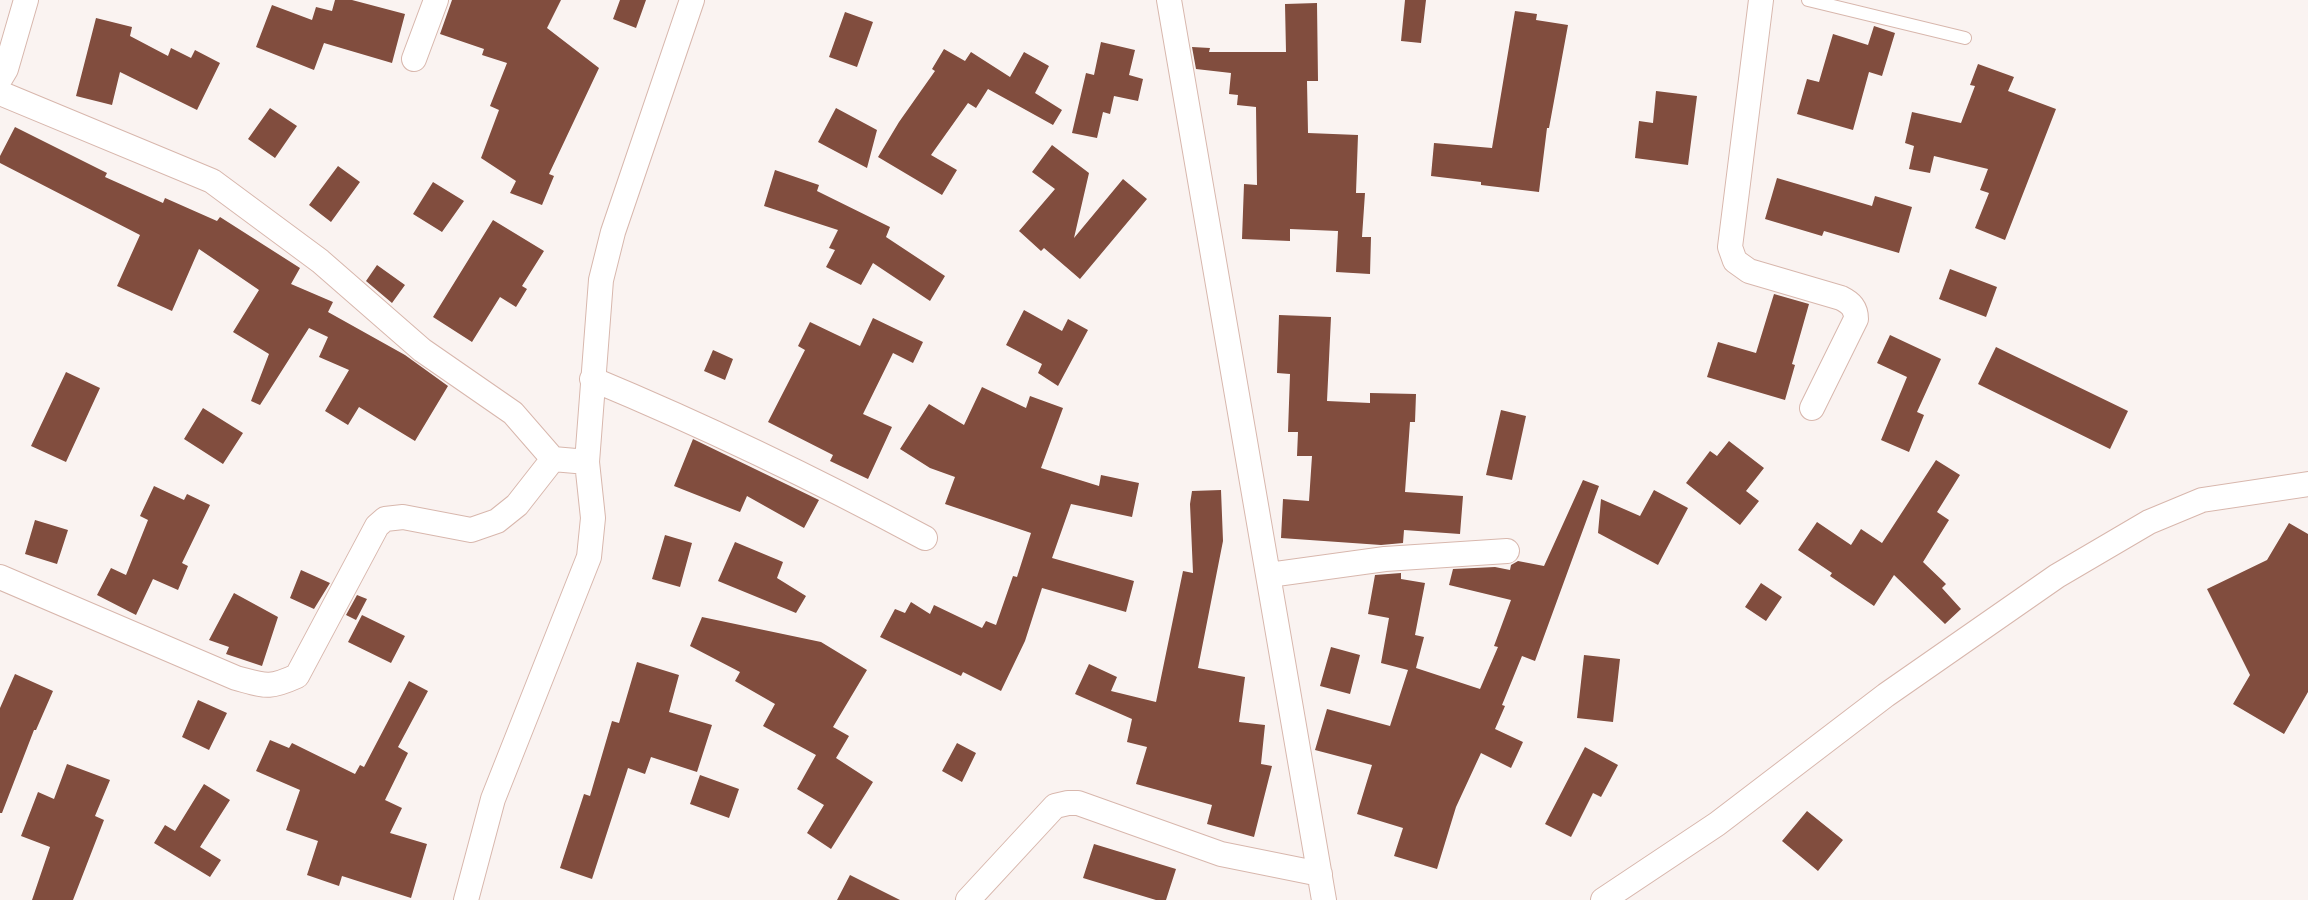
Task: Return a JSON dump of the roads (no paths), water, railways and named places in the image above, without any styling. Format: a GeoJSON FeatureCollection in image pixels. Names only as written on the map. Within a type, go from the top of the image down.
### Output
{"type":"FeatureCollection","features":[{"type":"Feature","properties":{"kind":"street"},"geometry":{"type":"LineString","coordinates":[[0,79],[6,69],[26,0]]}},
{"type":"Feature","properties":{"kind":"street"},"geometry":{"type":"LineString","coordinates":[[414,59],[436,0]]}},
{"type":"Feature","properties":{"kind":"street"},"geometry":{"type":"LineString","coordinates":[[466,900],[493,799],[589,557],[593,518],[587,462],[601,280],[613,232],[692,0]]}},
{"type":"Feature","properties":{"kind":"street"},"geometry":{"type":"LineString","coordinates":[[1169,0],[1324,900]]}},
{"type":"Feature","properties":{"kind":"street"},"geometry":{"type":"LineString","coordinates":[[1761,0],[1730,247],[1735,261],[1749,271],[1841,298],[1853,307],[1856,319],[1812,408]]}},
{"type":"Feature","properties":{"kind":"street"},"geometry":{"type":"LineString","coordinates":[[0,93],[212,181],[320,261],[422,350],[513,413],[552,459],[587,462]]}},
{"type":"Feature","properties":{"kind":"street"},"geometry":{"type":"LineString","coordinates":[[592,379],[673,414],[869,508],[925,538]]}},
{"type":"Feature","properties":{"kind":"street"},"geometry":{"type":"LineString","coordinates":[[0,577],[236,678],[261,685],[276,685],[298,676],[377,526],[386,519],[403,517],[471,530],[497,521],[517,505],[552,459]]}},
{"type":"Feature","properties":{"kind":"street"},"geometry":{"type":"LineString","coordinates":[[1603,900],[1717,824],[1886,695],[2057,576],[2150,522],[2202,500],[2308,484]]}},
{"type":"Feature","properties":{"kind":"street"},"geometry":{"type":"LineString","coordinates":[[1269,575],[1385,559],[1507,551]]}},
{"type":"Feature","properties":{"kind":"street"},"geometry":{"type":"LineString","coordinates":[[968,900],[1055,806],[1068,803],[1078,803],[1221,855],[1320,874]]}},
{"type":"Feature","properties":{"kind":"lane"},"geometry":{"type":"LineString","coordinates":[[1808,0],[1965,38]]}}]}
